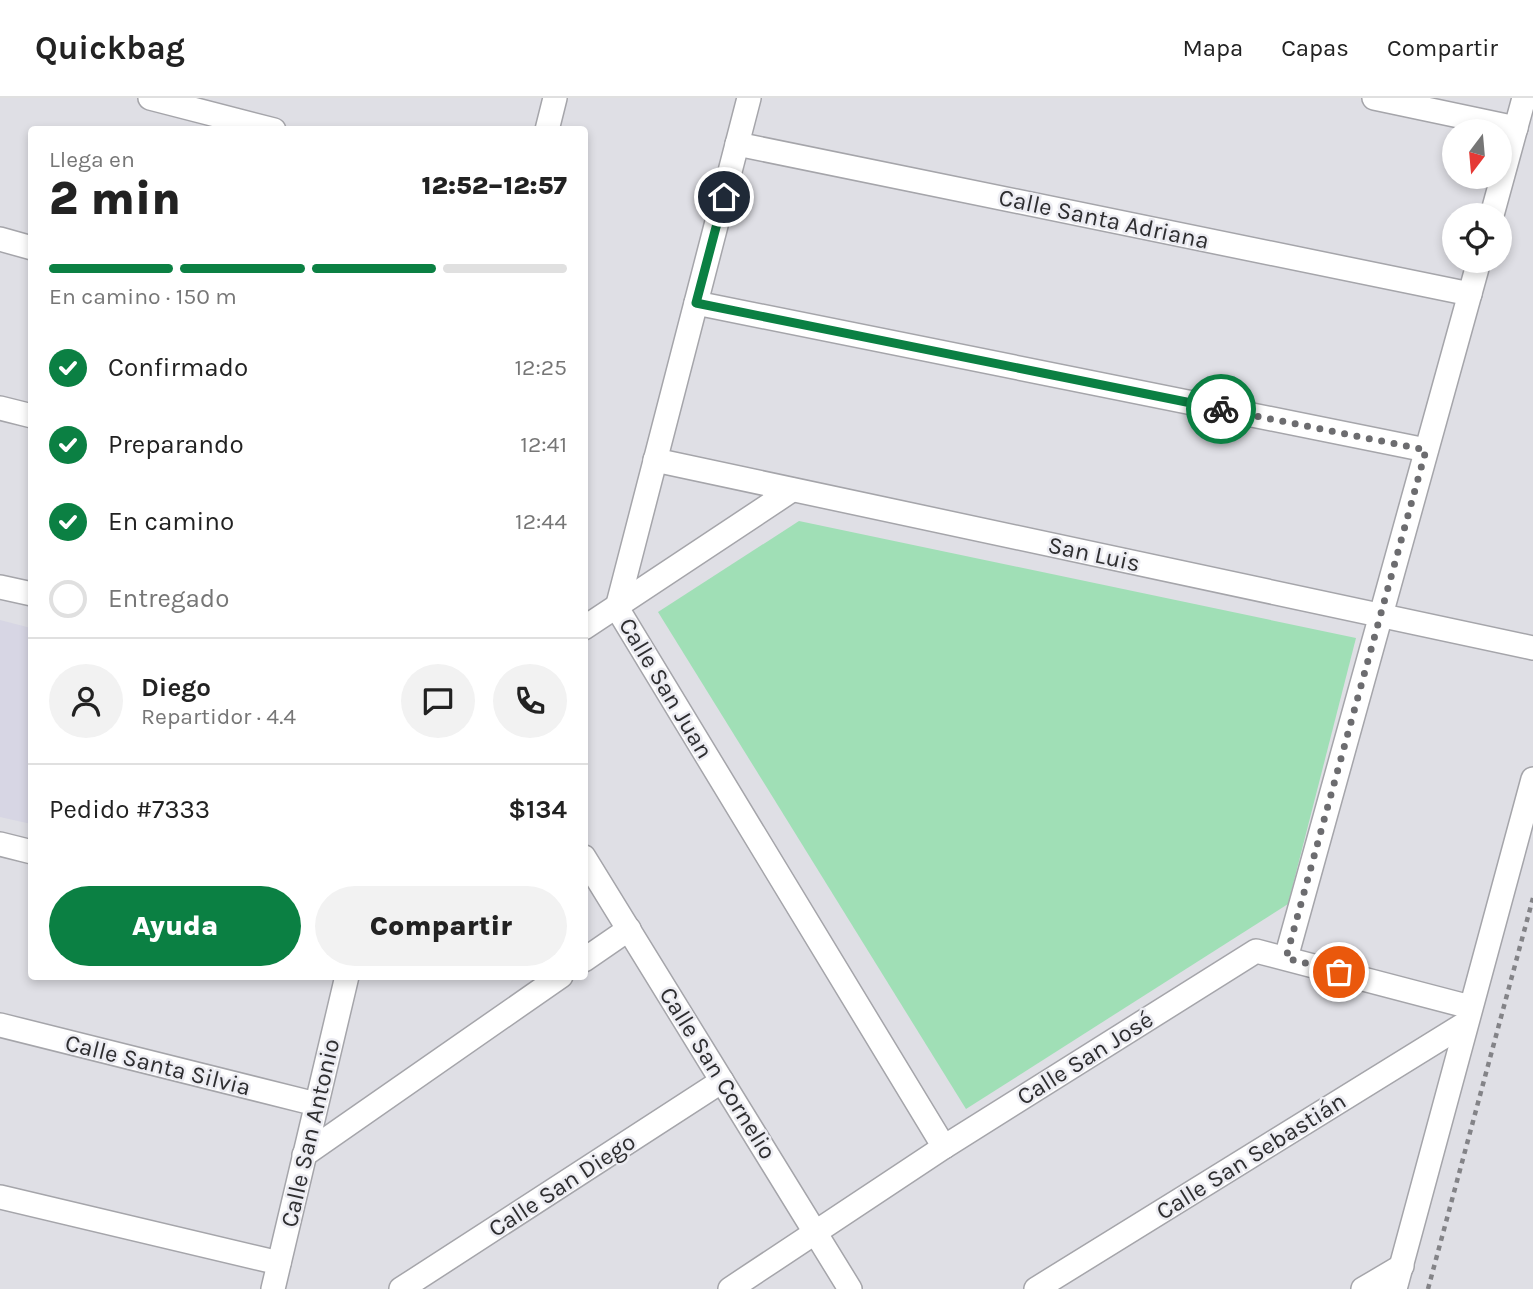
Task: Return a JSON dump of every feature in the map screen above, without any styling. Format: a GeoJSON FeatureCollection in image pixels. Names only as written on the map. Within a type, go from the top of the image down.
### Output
{"type":"FeatureCollection","features":[{"type":"Feature","properties":{"kind":"street"},"geometry":{"type":"LineString","coordinates":[[150,98],[258,126]]}},
{"type":"Feature","properties":{"kind":"street"},"geometry":{"type":"LineString","coordinates":[[548,126],[555,98]]}},
{"type":"Feature","properties":{"kind":"street","name":"Calle San Juan"},"geometry":{"type":"LineString","coordinates":[[749,98],[617,608],[944,1147]]}},
{"type":"Feature","properties":{"kind":"street"},"geometry":{"type":"LineString","coordinates":[[1374,98],[1516,128]]}},
{"type":"Feature","properties":{"kind":"street"},"geometry":{"type":"LineString","coordinates":[[1495,203],[1524,98]]}},
{"type":"Feature","properties":{"kind":"street","name":"Calle Santa Adriana"},"geometry":{"type":"LineString","coordinates":[[737,144],[1470,294]]}},
{"type":"Feature","properties":{"kind":"street"},"geometry":{"type":"LineString","coordinates":[[0,239],[28,247]]}},
{"type":"Feature","properties":{"kind":"street"},"geometry":{"type":"LineString","coordinates":[[1286,958],[1476,273]]}},
{"type":"Feature","properties":{"kind":"street"},"geometry":{"type":"LineString","coordinates":[[696,303],[1426,450]]}},
{"type":"Feature","properties":{"kind":"street"},"geometry":{"type":"LineString","coordinates":[[0,408],[28,415]]}},
{"type":"Feature","properties":{"kind":"street","name":"San Luis"},"geometry":{"type":"LineString","coordinates":[[655,460],[1533,648]]}},
{"type":"Feature","properties":{"kind":"street"},"geometry":{"type":"LineString","coordinates":[[588,626],[792,490]]}},
{"type":"Feature","properties":{"kind":"street"},"geometry":{"type":"LineString","coordinates":[[0,587],[28,593]]}},
{"type":"Feature","properties":{"kind":"street"},"geometry":{"type":"LineString","coordinates":[[1395,1289],[1533,779]]}},
{"type":"Feature","properties":{"kind":"street"},"geometry":{"type":"LineString","coordinates":[[0,844],[28,851]]}},
{"type":"Feature","properties":{"kind":"street","name":"Calle San Cornelio"},"geometry":{"type":"LineString","coordinates":[[588,863],[850,1289]]}},
{"type":"Feature","properties":{"kind":"street"},"geometry":{"type":"LineString","coordinates":[[588,957],[629,929]]}},
{"type":"Feature","properties":{"kind":"street","name":"Calle San José"},"geometry":{"type":"LineString","coordinates":[[730,1289],[944,1147],[1256,951],[1468,1015]]}},
{"type":"Feature","properties":{"kind":"street","name":"Calle San Antonio"},"geometry":{"type":"LineString","coordinates":[[272,1289],[346,980]]}},
{"type":"Feature","properties":{"kind":"street"},"geometry":{"type":"LineString","coordinates":[[304,1155],[555,980]]}},
{"type":"Feature","properties":{"kind":"street","name":"Calle San Sebastián"},"geometry":{"type":"LineString","coordinates":[[1036,1289],[1468,1015]]}},
{"type":"Feature","properties":{"kind":"street","name":"Calle Santa Silvia"},"geometry":{"type":"LineString","coordinates":[[0,1025],[316,1104]]}},
{"type":"Feature","properties":{"kind":"street","name":"Calle San Diego"},"geometry":{"type":"LineString","coordinates":[[401,1289],[722,1081]]}},
{"type":"Feature","properties":{"kind":"street"},"geometry":{"type":"LineString","coordinates":[[0,1197],[279,1263]]}},
{"type":"Feature","properties":{"kind":"street"},"geometry":{"type":"LineString","coordinates":[[1363,1289],[1402,1266]]}},
{"type":"Feature","properties":{"kind":"path"},"geometry":{"type":"LineString","coordinates":[[1427,1289],[1533,898]]}},
{"type":"Feature","properties":{"kind":"shaded area"},"geometry":{"type":"Polygon","coordinates":[[[0,620],[28,627],[28,823],[0,817],[0,620]]]}},
{"type":"Feature","properties":{"kind":"green space"},"geometry":{"type":"Polygon","coordinates":[[[799,521],[1356,638],[1288,904],[966,1109],[658,612],[799,521]]]}},
{"type":"Feature","properties":{"kind":"way so far"},"geometry":{"type":"LineString","coordinates":[[1221,409],[1426,450],[1286,958],[1339,972]]}},
{"type":"Feature","properties":{"kind":"route"},"geometry":{"type":"LineString","coordinates":[[724,197],[696,303],[1221,409]]}}]}
